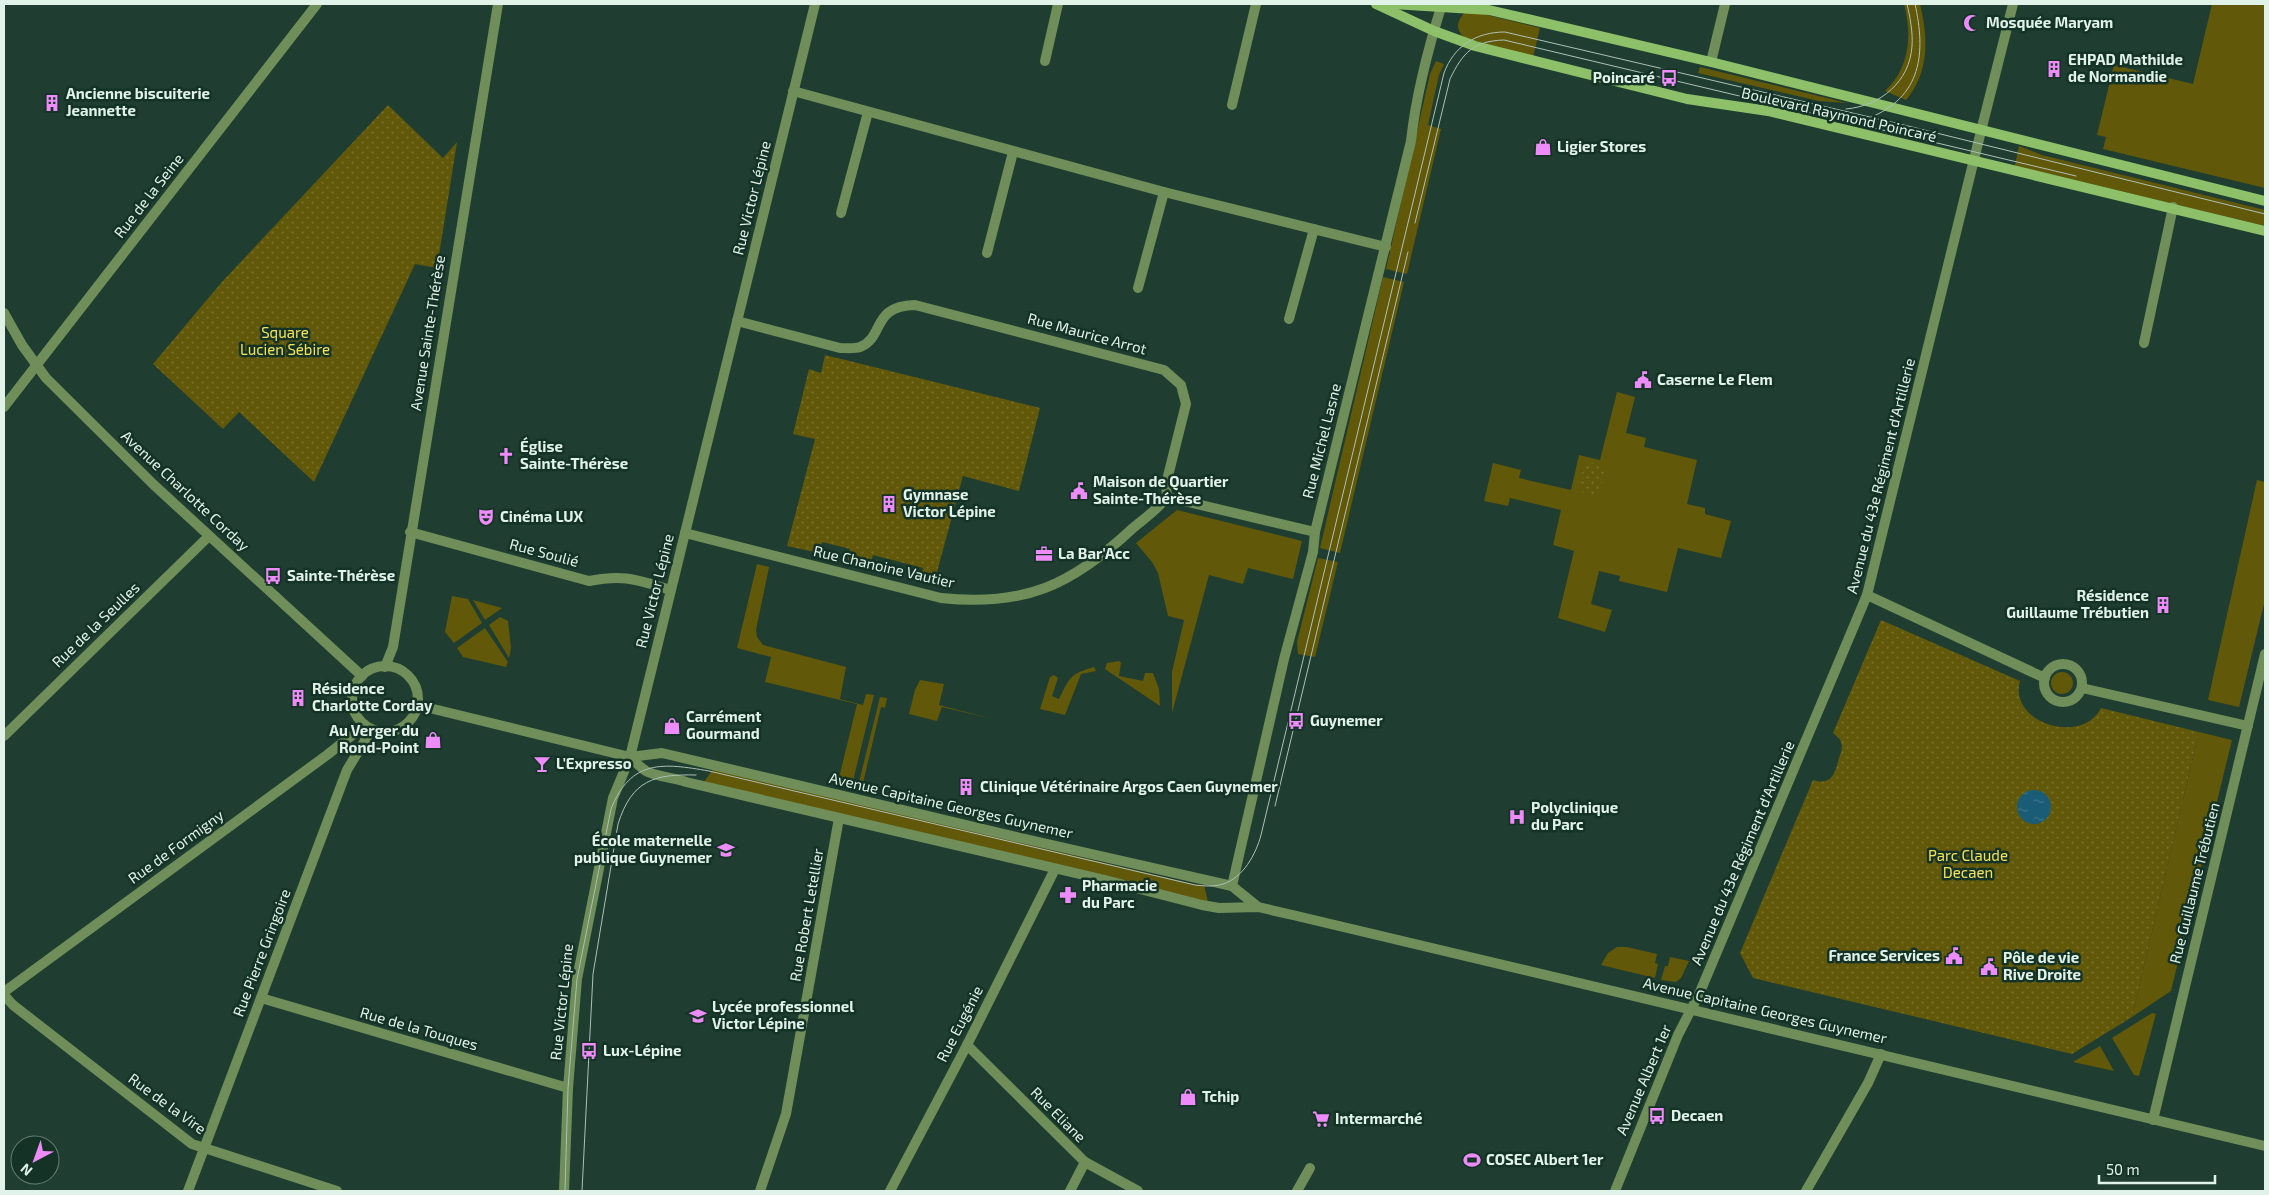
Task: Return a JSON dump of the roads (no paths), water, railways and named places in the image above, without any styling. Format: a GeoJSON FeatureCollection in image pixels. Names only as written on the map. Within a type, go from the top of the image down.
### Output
{"type":"FeatureCollection","features":[{"type":"Feature","properties":{"kind":"main road","name":"Boulevard Raymond Poincaré"},"geometry":{"type":"LineString","coordinates":[[1379,5],[1441,5],[1489,10],[1711,62],[2265,201]]}},
{"type":"Feature","properties":{"kind":"main road","name":"Boulevard Raymond Poincaré"},"geometry":{"type":"LineString","coordinates":[[1379,5],[1434,31],[1475,46],[1686,99],[1768,111],[1974,162],[2265,230]]}},
{"type":"Feature","properties":{"kind":"street","name":"Rue de la Seine"},"geometry":{"type":"LineString","coordinates":[[4,407],[318,4]]}},
{"type":"Feature","properties":{"kind":"street","name":"Avenue Sainte-Thérèse"},"geometry":{"type":"LineString","coordinates":[[386,666],[393,647],[410,532],[498,4]]}},
{"type":"Feature","properties":{"kind":"street","name":"Rue Victor Lépine"},"geometry":{"type":"LineString","coordinates":[[564,1191],[568,1088],[577,979],[613,798],[630,757],[815,4]]}},
{"type":"Feature","properties":{"kind":"street"},"geometry":{"type":"LineString","coordinates":[[1045,61],[1058,4]]}},
{"type":"Feature","properties":{"kind":"street"},"geometry":{"type":"LineString","coordinates":[[1232,105],[1256,4]]}},
{"type":"Feature","properties":{"kind":"street"},"geometry":{"type":"LineString","coordinates":[[1711,62],[1725,4]]}},
{"type":"Feature","properties":{"kind":"street","name":"Avenue du 43e Régiment d'Artillerie"},"geometry":{"type":"LineString","coordinates":[[1691,1009],[1791,778],[1867,594],[2013,4]]}},
{"type":"Feature","properties":{"kind":"street","name":"Rue Michel Lasne"},"geometry":{"type":"LineString","coordinates":[[1232,886],[1282,666],[1313,552],[1315,532],[1411,141],[1417,96],[1441,5]]}},
{"type":"Feature","properties":{"kind":"street"},"geometry":{"type":"LineString","coordinates":[[793,91],[1164,192],[1386,247]]}},
{"type":"Feature","properties":{"kind":"street"},"geometry":{"type":"LineString","coordinates":[[841,213],[868,112]]}},
{"type":"Feature","properties":{"kind":"street"},"geometry":{"type":"LineString","coordinates":[[987,253],[1013,152]]}},
{"type":"Feature","properties":{"kind":"street"},"geometry":{"type":"LineString","coordinates":[[1138,288],[1164,192]]}},
{"type":"Feature","properties":{"kind":"street"},"geometry":{"type":"LineString","coordinates":[[2144,343],[2173,207]]}},
{"type":"Feature","properties":{"kind":"street"},"geometry":{"type":"LineString","coordinates":[[1290,319],[1314,229]]}},
{"type":"Feature","properties":{"kind":"street","name":"Rue Maurice Arrot"},"geometry":{"type":"LineString","coordinates":[[737,321],[840,348],[859,348],[869,340],[887,313],[899,307],[915,305],[1164,370],[1181,385],[1186,404],[1166,484],[1167,498]]}},
{"type":"Feature","properties":{"kind":"street","name":"Avenue Charlotte Corday"},"geometry":{"type":"LineString","coordinates":[[4,313],[36,366],[154,485],[362,676]]}},
{"type":"Feature","properties":{"kind":"street"},"geometry":{"type":"LineString","coordinates":[[1167,498],[1315,532]]}},
{"type":"Feature","properties":{"kind":"street","name":"Rue Chanoine Vautier"},"geometry":{"type":"LineString","coordinates":[[685,533],[941,598],[969,601],[998,600],[1027,594],[1073,576],[1106,552],[1158,509],[1167,498]]}},
{"type":"Feature","properties":{"kind":"street","name":"Rue Soulié"},"geometry":{"type":"LineString","coordinates":[[410,532],[589,581],[614,576],[671,590]]}},
{"type":"Feature","properties":{"kind":"street","name":"Rue de la Seulles"},"geometry":{"type":"LineString","coordinates":[[4,736],[209,536]]}},
{"type":"Feature","properties":{"kind":"street"},"geometry":{"type":"LineString","coordinates":[[1867,594],[2045,678]]}},
{"type":"Feature","properties":{"kind":"street","name":"Rue Guillaume Trébutien"},"geometry":{"type":"LineString","coordinates":[[2153,1120],[2265,654]]}},
{"type":"Feature","properties":{"kind":"street"},"geometry":{"type":"LineString","coordinates":[[2057,665],[2069,665],[2078,671],[2081,676],[2082,688],[2075,698],[2064,702],[2058,701],[2046,689],[2045,678],[2048,672],[2057,665]]}},
{"type":"Feature","properties":{"kind":"street"},"geometry":{"type":"LineString","coordinates":[[386,666],[402,671],[410,677],[418,693],[417,705],[412,718],[398,730],[380,732],[368,727],[355,712],[352,697],[357,683],[362,676],[377,668],[386,666]]}},
{"type":"Feature","properties":{"kind":"street"},"geometry":{"type":"LineString","coordinates":[[2082,688],[2248,726]]}},
{"type":"Feature","properties":{"kind":"street","name":"Avenue Capitaine Georges Guynemer"},"geometry":{"type":"LineString","coordinates":[[417,705],[630,757],[662,753],[1232,886],[1258,907]]}},
{"type":"Feature","properties":{"kind":"street","name":"Rue de Formigny"},"geometry":{"type":"LineString","coordinates":[[4,993],[368,727]]}},
{"type":"Feature","properties":{"kind":"street","name":"Rue Pierre Gringoire"},"geometry":{"type":"LineString","coordinates":[[188,1191],[348,770],[368,727]]}},
{"type":"Feature","properties":{"kind":"street","name":"Avenue Capitaine Georges Guynemer"},"geometry":{"type":"LineString","coordinates":[[630,757],[645,770],[653,774],[664,775],[686,782],[1055,869],[1202,906],[1220,908],[1258,907],[2265,1146]]}},
{"type":"Feature","properties":{"kind":"street","name":"Rue Robert Letellier"},"geometry":{"type":"LineString","coordinates":[[760,1191],[786,1114],[839,818]]}},
{"type":"Feature","properties":{"kind":"street","name":"Rue Eugénie"},"geometry":{"type":"LineString","coordinates":[[890,1191],[967,1045],[1055,869]]}},
{"type":"Feature","properties":{"kind":"street","name":"Rue de la Vire"},"geometry":{"type":"LineString","coordinates":[[4,993],[13,1005],[192,1144],[337,1191]]}},
{"type":"Feature","properties":{"kind":"street","name":"Rue de la Touques"},"geometry":{"type":"LineString","coordinates":[[261,998],[568,1088]]}},
{"type":"Feature","properties":{"kind":"street","name":"Avenue Albert 1er"},"geometry":{"type":"LineString","coordinates":[[1615,1191],[1635,1137],[1691,1009]]}},
{"type":"Feature","properties":{"kind":"street","name":"Rue Eliane"},"geometry":{"type":"LineString","coordinates":[[967,1045],[1085,1162],[1138,1191]]}},
{"type":"Feature","properties":{"kind":"street"},"geometry":{"type":"LineString","coordinates":[[1806,1191],[1868,1083],[1881,1054]]}},
{"type":"Feature","properties":{"kind":"street"},"geometry":{"type":"LineString","coordinates":[[1070,1191],[1085,1162]]}},
{"type":"Feature","properties":{"kind":"street"},"geometry":{"type":"LineString","coordinates":[[1297,1191],[1310,1168]]}},
{"type":"Feature","properties":{"kind":"water"},"geometry":{"type":"Polygon","coordinates":[[[2034,790],[2046,795],[2051,807],[2046,819],[2034,824],[2022,819],[2017,807],[2022,795],[2034,790]]]}},
{"type":"Feature","properties":{"kind":"tram line"},"geometry":{"type":"LineString","coordinates":[[1846,109],[1859,107],[1882,97],[1891,90],[1906,70],[1912,46],[1907,4]]}},
{"type":"Feature","properties":{"kind":"tram line"},"geometry":{"type":"LineString","coordinates":[[1869,118],[1887,109],[1900,98],[1910,86],[1916,72],[1920,40],[1915,4]]}},
{"type":"Feature","properties":{"kind":"tram line"},"geometry":{"type":"LineString","coordinates":[[565,1191],[568,1088],[577,979],[611,809],[628,781],[639,773],[650,768],[663,766],[709,771],[1195,885],[1212,886],[1223,884],[1237,876],[1248,864],[1256,850],[1261,835],[1444,73],[1448,63],[1467,42],[1485,35],[1505,32],[1904,125],[2265,214]]}},
{"type":"Feature","properties":{"kind":"tram line"},"geometry":{"type":"LineString","coordinates":[[1415,223],[1450,79],[1465,55],[1471,50],[1485,43],[1504,40],[2076,176]]}},
{"type":"Feature","properties":{"kind":"tram line"},"geometry":{"type":"LineString","coordinates":[[1275,806],[1408,252]]}},
{"type":"Feature","properties":{"kind":"tram line"},"geometry":{"type":"LineString","coordinates":[[582,1191],[593,974],[618,824],[630,798],[646,783],[668,776],[696,775]]}},
{"type":"Feature","properties":{"kind":"place","name":"Mosquée Maryam"},"geometry":{"type":"Point","coordinates":[1972,23]}},
{"type":"Feature","properties":{"kind":"place","name":"EHPAD Mathilde de Normandie"},"geometry":{"type":"Point","coordinates":[2054,69]}},
{"type":"Feature","properties":{"kind":"place","name":"Poincaré"},"geometry":{"type":"Point","coordinates":[1669,78]}},
{"type":"Feature","properties":{"kind":"place","name":"Ancienne biscuiterie Jeannette"},"geometry":{"type":"Point","coordinates":[52,103]}},
{"type":"Feature","properties":{"kind":"place","name":"Ligier Stores"},"geometry":{"type":"Point","coordinates":[1543,147]}},
{"type":"Feature","properties":{"kind":"place","name":"Caserne Le Flem"},"geometry":{"type":"Point","coordinates":[1643,380]}},
{"type":"Feature","properties":{"kind":"place","name":"Église Sainte-Thérèse"},"geometry":{"type":"Point","coordinates":[506,456]}},
{"type":"Feature","properties":{"kind":"place","name":"Maison de Quartier Sainte-Thérèse"},"geometry":{"type":"Point","coordinates":[1079,491]}},
{"type":"Feature","properties":{"kind":"place","name":"Gymnase Victor Lépine"},"geometry":{"type":"Point","coordinates":[889,504]}},
{"type":"Feature","properties":{"kind":"place","name":"Cinéma LUX"},"geometry":{"type":"Point","coordinates":[486,517]}},
{"type":"Feature","properties":{"kind":"place","name":"La Bar'Acc"},"geometry":{"type":"Point","coordinates":[1044,554]}},
{"type":"Feature","properties":{"kind":"place","name":"Sainte-Thérèse"},"geometry":{"type":"Point","coordinates":[273,576]}},
{"type":"Feature","properties":{"kind":"place","name":"Résidence Guillaume Trébutien"},"geometry":{"type":"Point","coordinates":[2163,605]}},
{"type":"Feature","properties":{"kind":"place","name":"Résidence Charlotte Corday"},"geometry":{"type":"Point","coordinates":[298,698]}},
{"type":"Feature","properties":{"kind":"place","name":"Guynemer"},"geometry":{"type":"Point","coordinates":[1296,721]}},
{"type":"Feature","properties":{"kind":"place","name":"Carrément Gourmand"},"geometry":{"type":"Point","coordinates":[672,726]}},
{"type":"Feature","properties":{"kind":"place","name":"Au Verger du Rond-Point"},"geometry":{"type":"Point","coordinates":[433,740]}},
{"type":"Feature","properties":{"kind":"place","name":"L'Expresso"},"geometry":{"type":"Point","coordinates":[542,764]}},
{"type":"Feature","properties":{"kind":"place","name":"Clinique Vétérinaire Argos Caen Guynemer"},"geometry":{"type":"Point","coordinates":[966,787]}},
{"type":"Feature","properties":{"kind":"place","name":"Polyclinique du Parc"},"geometry":{"type":"Point","coordinates":[1517,817]}},
{"type":"Feature","properties":{"kind":"place","name":"École maternelle publique Guynemer"},"geometry":{"type":"Point","coordinates":[726,850]}},
{"type":"Feature","properties":{"kind":"place","name":"Pharmacie du Parc"},"geometry":{"type":"Point","coordinates":[1068,895]}},
{"type":"Feature","properties":{"kind":"place","name":"France Services"},"geometry":{"type":"Point","coordinates":[1954,956]}},
{"type":"Feature","properties":{"kind":"place","name":"Pôle de vie Rive Droite"},"geometry":{"type":"Point","coordinates":[1989,967]}},
{"type":"Feature","properties":{"kind":"place","name":"Lycée professionnel Victor Lépine"},"geometry":{"type":"Point","coordinates":[698,1016]}},
{"type":"Feature","properties":{"kind":"place","name":"Lux-Lépine"},"geometry":{"type":"Point","coordinates":[589,1051]}},
{"type":"Feature","properties":{"kind":"place","name":"Tchip"},"geometry":{"type":"Point","coordinates":[1188,1097]}},
{"type":"Feature","properties":{"kind":"place","name":"Decaen"},"geometry":{"type":"Point","coordinates":[1657,1116]}},
{"type":"Feature","properties":{"kind":"place","name":"Intermarché"},"geometry":{"type":"Point","coordinates":[1321,1119]}},
{"type":"Feature","properties":{"kind":"place","name":"COSEC Albert 1er"},"geometry":{"type":"Point","coordinates":[1472,1160]}},
{"type":"Feature","properties":{"kind":"park label","name":"Square Lucien Sébire"},"geometry":{"type":"Point","coordinates":[285,342]}},
{"type":"Feature","properties":{"kind":"park label","name":"Parc Claude Decaen"},"geometry":{"type":"Point","coordinates":[1968,864]}}]}
